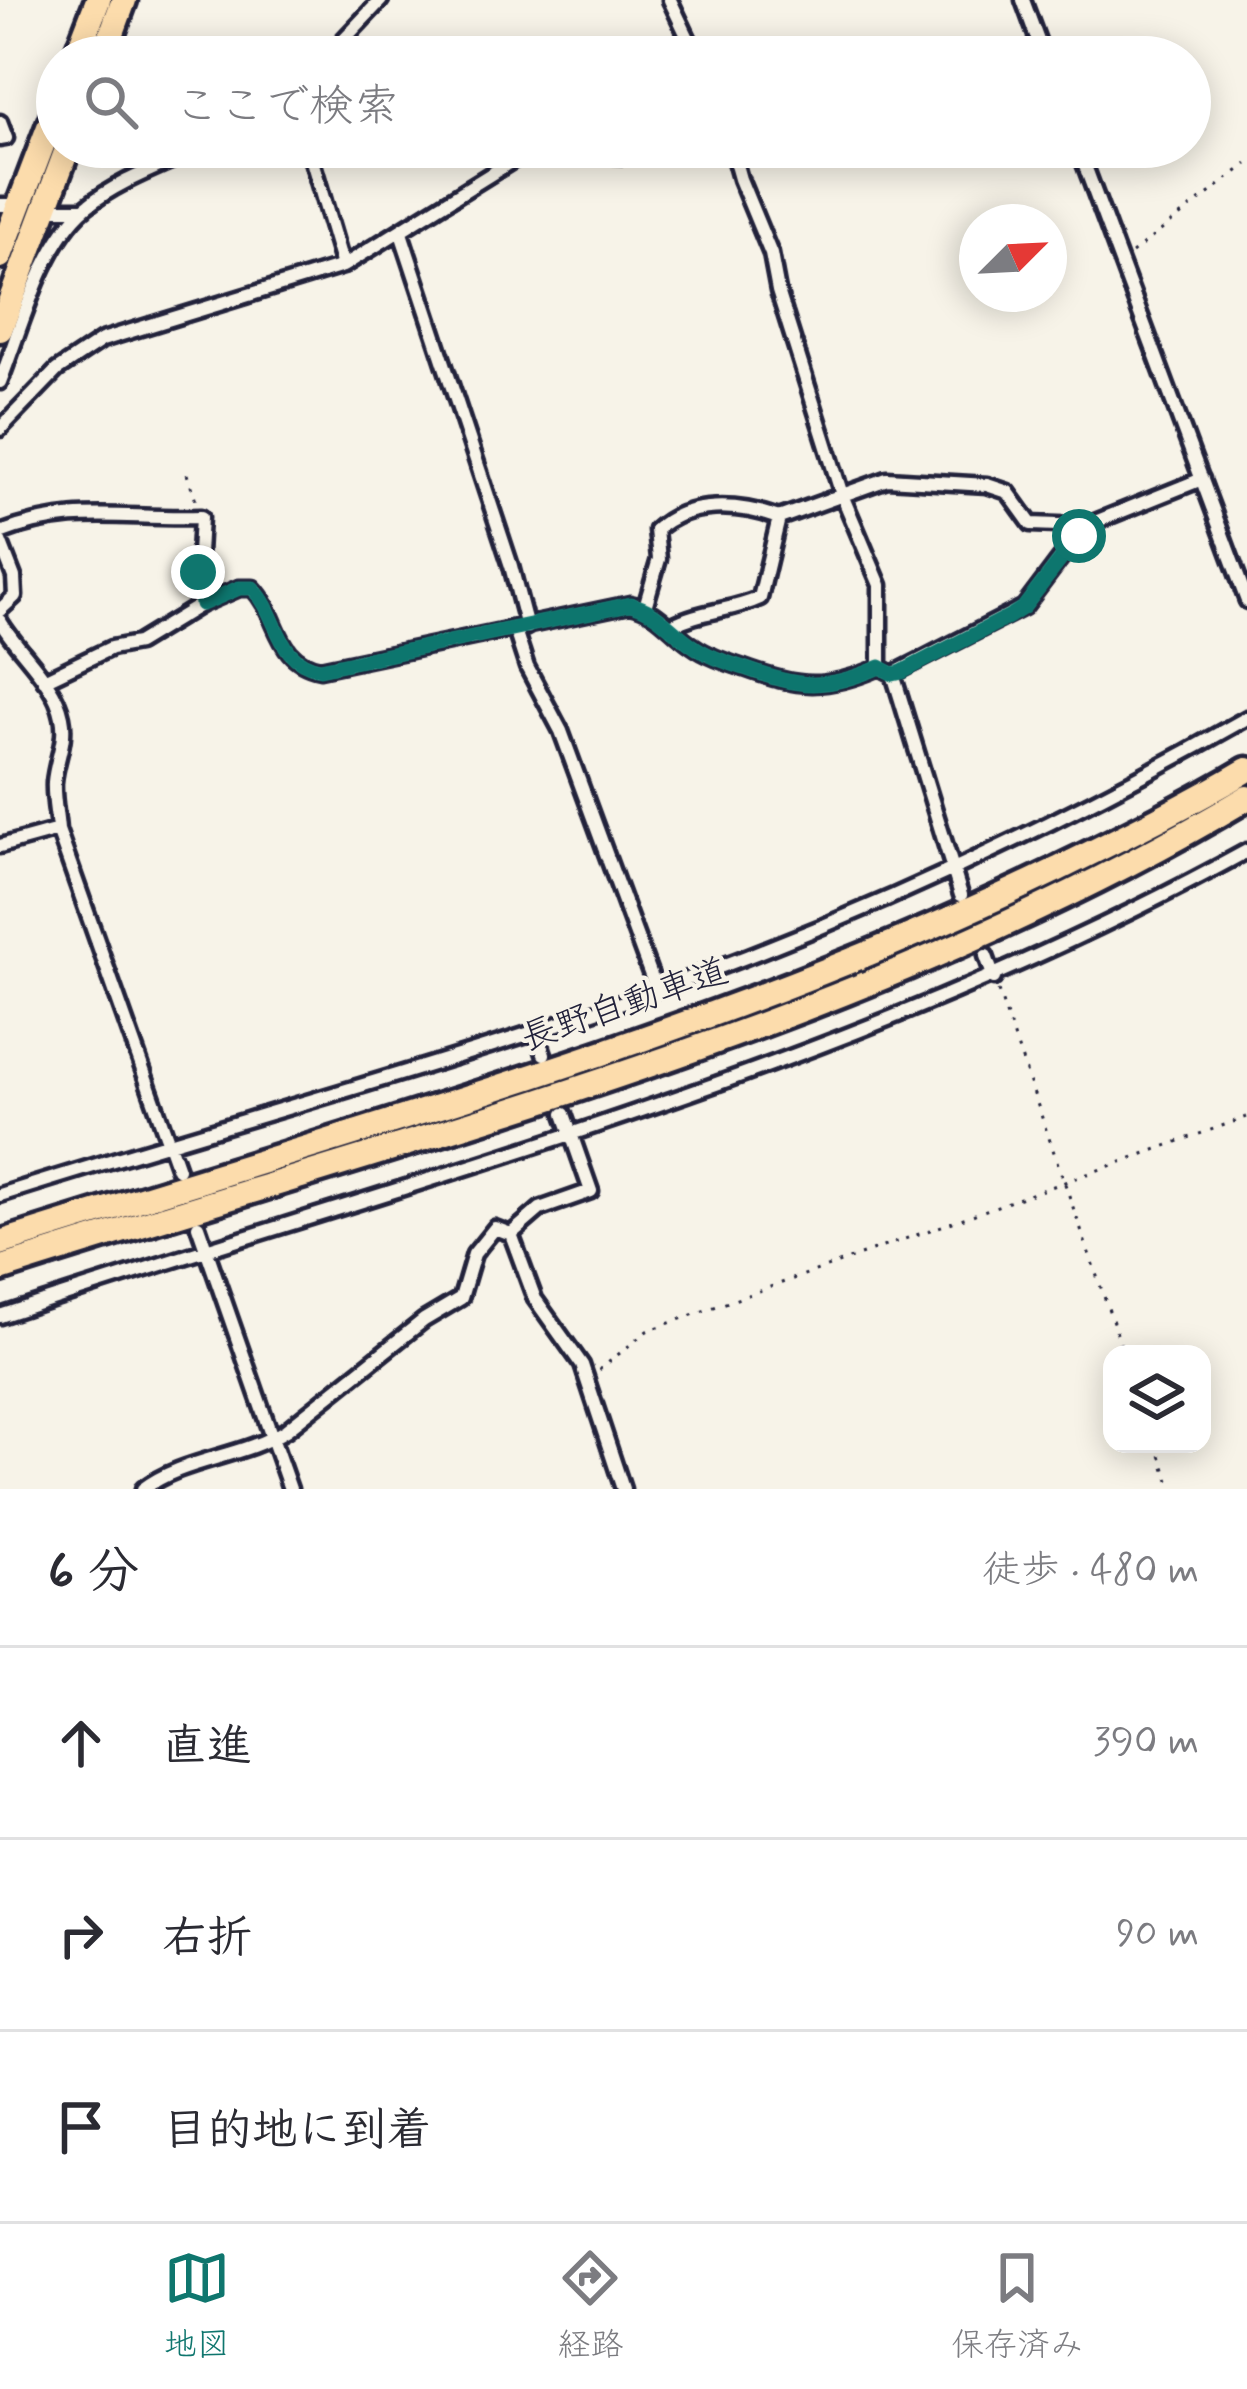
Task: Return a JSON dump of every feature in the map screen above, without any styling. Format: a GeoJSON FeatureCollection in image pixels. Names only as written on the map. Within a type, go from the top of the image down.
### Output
{"type":"FeatureCollection","features":[{"type":"Feature","properties":{"kind":"highway"},"geometry":{"type":"LineString","coordinates":[[84,36],[98,0]]}},
{"type":"Feature","properties":{"kind":"highway"},"geometry":{"type":"LineString","coordinates":[[111,36],[124,0]]}},
{"type":"Feature","properties":{"kind":"highway"},"geometry":{"type":"LineString","coordinates":[[0,256],[36,164]]}},
{"type":"Feature","properties":{"kind":"highway"},"geometry":{"type":"LineString","coordinates":[[0,328],[21,206],[51,168]]}},
{"type":"Feature","properties":{"kind":"highway","name":"長野自動車道"},"geometry":{"type":"LineString","coordinates":[[0,1243],[460,1100],[747,1003],[979,907],[1247,770]]}},
{"type":"Feature","properties":{"kind":"highway","name":"長野自動車道"},"geometry":{"type":"LineString","coordinates":[[0,1269],[445,1132],[756,1027],[984,932],[1107,874],[1247,799]]}},
{"type":"Feature","properties":{"kind":"street"},"geometry":{"type":"LineString","coordinates":[[347,36],[381,0]]}},
{"type":"Feature","properties":{"kind":"street"},"geometry":{"type":"LineString","coordinates":[[670,0],[687,36]]}},
{"type":"Feature","properties":{"kind":"street"},"geometry":{"type":"LineString","coordinates":[[1023,0],[1036,36]]}},
{"type":"Feature","properties":{"kind":"street"},"geometry":{"type":"LineString","coordinates":[[0,122],[6,138],[0,139]]}},
{"type":"Feature","properties":{"kind":"street"},"geometry":{"type":"LineString","coordinates":[[0,382],[53,248],[84,209],[156,168]]}},
{"type":"Feature","properties":{"kind":"street"},"geometry":{"type":"LineString","coordinates":[[314,168],[343,266]]}},
{"type":"Feature","properties":{"kind":"street"},"geometry":{"type":"LineString","coordinates":[[0,429],[57,370],[102,340],[343,266],[501,168]]}},
{"type":"Feature","properties":{"kind":"street"},"geometry":{"type":"LineString","coordinates":[[737,168],[771,254],[842,495],[880,585],[887,670],[961,895]]}},
{"type":"Feature","properties":{"kind":"street"},"geometry":{"type":"LineString","coordinates":[[1086,168],[1247,601]]}},
{"type":"Feature","properties":{"kind":"street"},"geometry":{"type":"LineString","coordinates":[[21,206],[84,209]]}},
{"type":"Feature","properties":{"kind":"street"},"geometry":{"type":"LineString","coordinates":[[401,233],[511,566],[526,667],[561,731],[656,989]]}},
{"type":"Feature","properties":{"kind":"street"},"geometry":{"type":"LineString","coordinates":[[645,607],[659,559],[656,530],[665,521],[704,508],[743,508],[779,518],[887,478],[987,485],[1008,492],[1031,524],[1085,526],[1202,479]]}},
{"type":"Feature","properties":{"kind":"street"},"geometry":{"type":"LineString","coordinates":[[0,610],[15,596],[14,577],[0,537],[34,520],[77,514],[201,517],[198,572],[202,604]]}},
{"type":"Feature","properties":{"kind":"street"},"geometry":{"type":"LineString","coordinates":[[671,626],[689,616],[735,610],[760,598],[779,518]]}},
{"type":"Feature","properties":{"kind":"street"},"geometry":{"type":"LineString","coordinates":[[44,680],[110,648],[139,643],[202,604],[239,588],[253,588],[263,599],[290,657],[320,669],[614,604],[645,607],[691,645],[715,658],[803,687],[842,682],[887,670],[1024,607],[1085,526]]}},
{"type":"Feature","properties":{"kind":"street"},"geometry":{"type":"LineString","coordinates":[[0,621],[44,680],[62,714],[63,750],[54,782],[58,830],[178,1169]]}},
{"type":"Feature","properties":{"kind":"street"},"geometry":{"type":"LineString","coordinates":[[0,1195],[536,1030],[764,950],[952,871],[1090,804],[1247,718]]}},
{"type":"Feature","properties":{"kind":"street"},"geometry":{"type":"LineString","coordinates":[[0,846],[58,830]]}},
{"type":"Feature","properties":{"kind":"street"},"geometry":{"type":"LineString","coordinates":[[0,1316],[573,1136],[775,1065],[994,978],[1247,851]]}},
{"type":"Feature","properties":{"kind":"street"},"geometry":{"type":"LineString","coordinates":[[986,956],[994,978]]}},
{"type":"Feature","properties":{"kind":"street"},"geometry":{"type":"LineString","coordinates":[[536,1030],[544,1054]]}},
{"type":"Feature","properties":{"kind":"street"},"geometry":{"type":"LineString","coordinates":[[511,1234],[540,1209],[591,1191],[564,1114]]}},
{"type":"Feature","properties":{"kind":"street"},"geometry":{"type":"LineString","coordinates":[[198,1226],[290,1489]]}},
{"type":"Feature","properties":{"kind":"street"},"geometry":{"type":"LineString","coordinates":[[143,1489],[168,1475],[272,1438],[424,1320],[461,1298],[475,1254],[490,1231],[500,1228],[511,1234],[535,1299],[587,1376],[623,1489]]}},
{"type":"Feature","properties":{"kind":"path"},"geometry":{"type":"LineString","coordinates":[[1120,260],[1247,164]]}},
{"type":"Feature","properties":{"kind":"path"},"geometry":{"type":"LineString","coordinates":[[187,474],[201,517]]}},
{"type":"Feature","properties":{"kind":"path"},"geometry":{"type":"LineString","coordinates":[[994,978],[1121,1345]]}},
{"type":"Feature","properties":{"kind":"path"},"geometry":{"type":"LineString","coordinates":[[587,1376],[647,1331],[1247,1117]]}},
{"type":"Feature","properties":{"kind":"path"},"geometry":{"type":"LineString","coordinates":[[1159,1453],[1172,1489]]}},
{"type":"Feature","properties":{"kind":"route"},"geometry":{"type":"LineString","coordinates":[[198,572],[202,604],[239,588],[253,588],[263,599],[290,657],[320,669],[630,604],[659,615],[691,645],[715,658],[803,687],[842,682],[880,667],[893,674],[902,672],[1010,616],[1024,607],[1079,536]]}}]}
